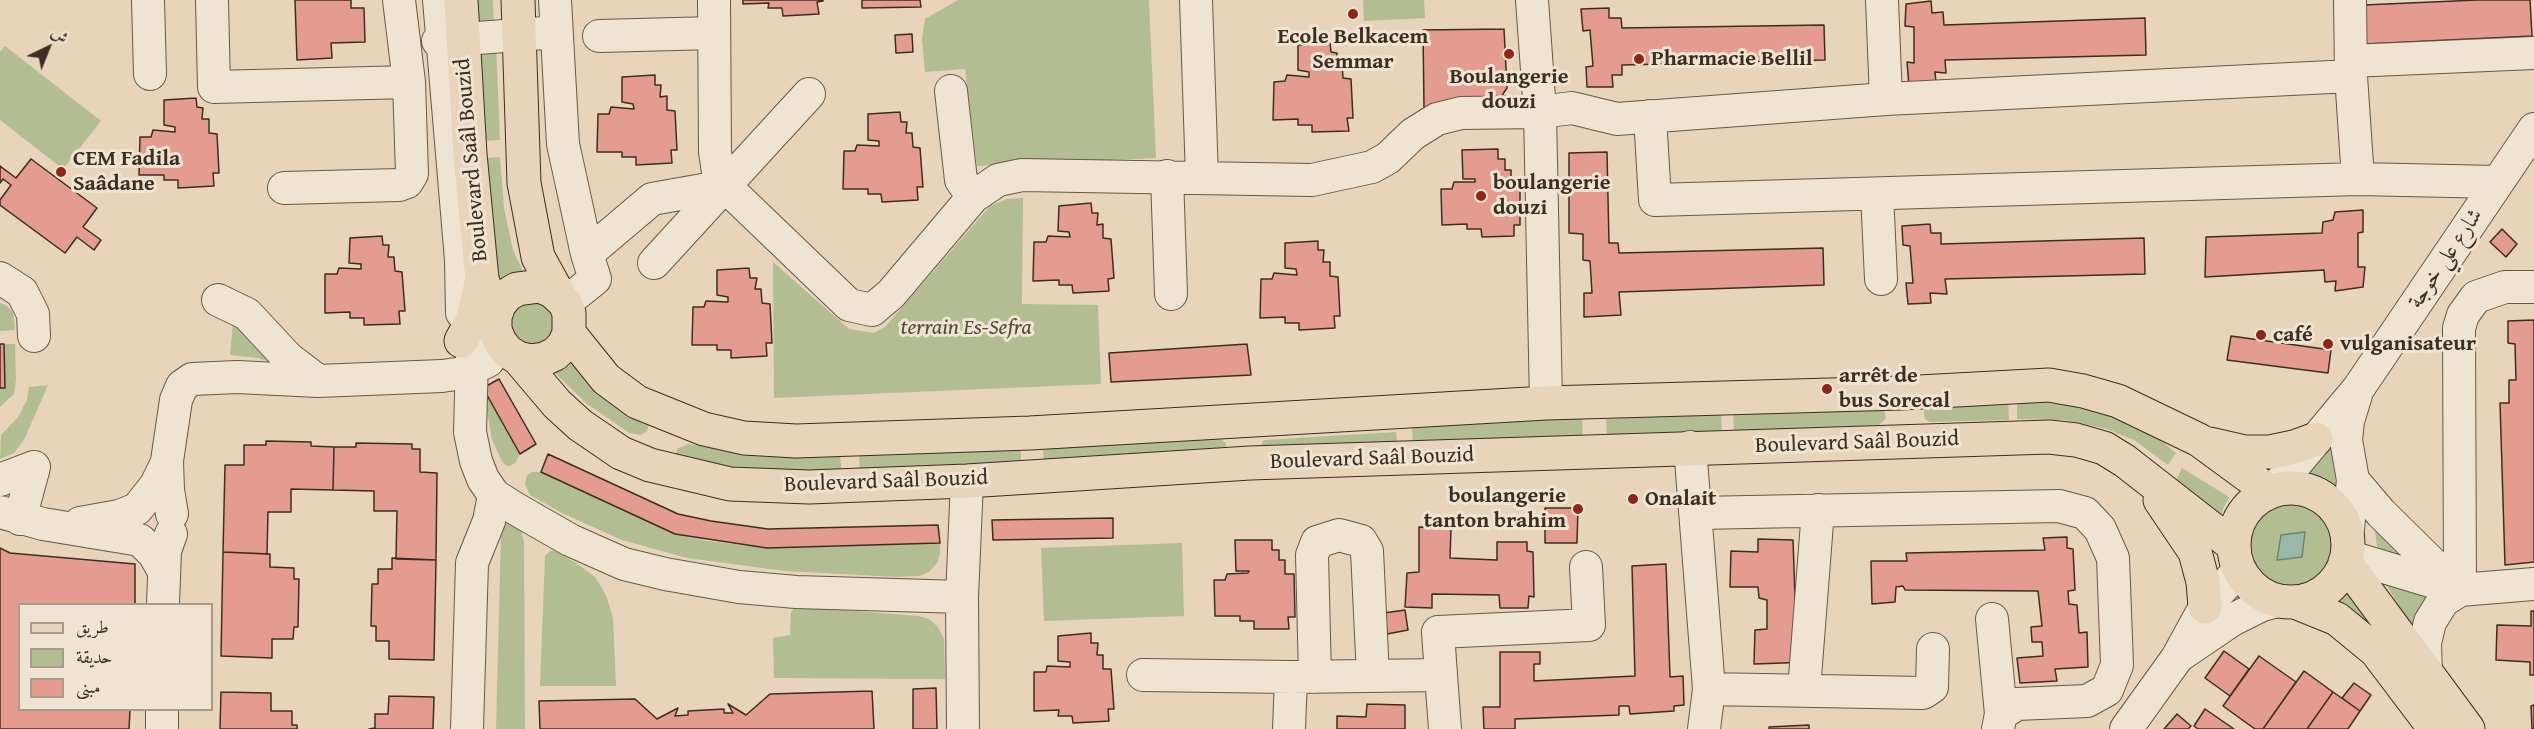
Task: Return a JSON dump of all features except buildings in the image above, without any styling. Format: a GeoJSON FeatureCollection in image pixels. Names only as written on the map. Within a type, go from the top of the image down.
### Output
{"type":"FeatureCollection","features":[{"type":"Feature","properties":{"kind":"main road","name":"Boulevard Saâl Bouzid"},"geometry":{"type":"LineString","coordinates":[[461,0],[453,40],[470,154],[482,279],[470,345]]}},
{"type":"Feature","properties":{"kind":"main road","name":"Boulevard Saâl Bouzid"},"geometry":{"type":"LineString","coordinates":[[518,0],[524,183],[538,257],[565,312],[606,379],[637,402],[704,429],[744,438],[796,441],[1030,433],[1546,403],[1901,393],[2049,386],[2083,391],[2118,402],[2199,440],[2271,491]]}},
{"type":"Feature","properties":{"kind":"main road","name":"Boulevard Saâl Bouzid"},"geometry":{"type":"LineString","coordinates":[[470,345],[499,305],[517,289],[540,286],[565,312]]}},
{"type":"Feature","properties":{"kind":"main road"},"geometry":{"type":"LineString","coordinates":[[513,355],[531,361],[555,354],[564,345],[565,312]]}},
{"type":"Feature","properties":{"kind":"main road","name":"Boulevard Saâl Bouzid"},"geometry":{"type":"LineString","coordinates":[[470,345],[495,330],[500,342],[557,404],[580,425],[621,453],[650,465],[730,484],[809,488],[967,481],[1250,463],[2049,437],[2076,440],[2104,448],[2125,460],[2236,558]]}},
{"type":"Feature","properties":{"kind":"main road"},"geometry":{"type":"LineString","coordinates":[[1901,393],[1902,442]]}},
{"type":"Feature","properties":{"kind":"main road"},"geometry":{"type":"LineString","coordinates":[[650,465],[671,417]]}},
{"type":"Feature","properties":{"kind":"main road"},"geometry":{"type":"LineString","coordinates":[[1246,420],[1250,463]]}},
{"type":"Feature","properties":{"kind":"main road"},"geometry":{"type":"LineString","coordinates":[[2199,440],[2222,448],[2262,452],[2294,447],[2316,439]]}},
{"type":"Feature","properties":{"kind":"main road"},"geometry":{"type":"LineString","coordinates":[[2125,460],[2164,504],[2195,552],[2203,582],[2205,607]]}},
{"type":"Feature","properties":{"kind":"main road"},"geometry":{"type":"LineString","coordinates":[[2286,601],[2321,594],[2340,574],[2346,552],[2342,522],[2333,508],[2321,497],[2306,490],[2289,488],[2271,491],[2259,497],[2243,513],[2234,534],[2236,558],[2248,584],[2261,594],[2337,619],[2369,645],[2397,677],[2435,729]]}},
{"type":"Feature","properties":{"kind":"main road"},"geometry":{"type":"LineString","coordinates":[[2346,552],[2426,674],[2468,729]]}},
{"type":"Feature","properties":{"kind":"street"},"geometry":{"type":"LineString","coordinates":[[148,0],[150,74]]}},
{"type":"Feature","properties":{"kind":"street"},"geometry":{"type":"LineString","coordinates":[[212,0],[214,87],[409,82]]}},
{"type":"Feature","properties":{"kind":"street"},"geometry":{"type":"LineString","coordinates":[[284,188],[399,185],[407,182],[412,174],[409,82],[399,0]]}},
{"type":"Feature","properties":{"kind":"street"},"geometry":{"type":"LineString","coordinates":[[439,0],[453,40],[461,260],[470,345],[470,432],[476,461],[483,479],[494,495],[570,540],[624,564],[664,574],[739,587],[796,592],[962,597]]}},
{"type":"Feature","properties":{"kind":"street"},"geometry":{"type":"LineString","coordinates":[[555,0],[563,144],[587,254],[595,279],[565,312]]}},
{"type":"Feature","properties":{"kind":"street"},"geometry":{"type":"LineString","coordinates":[[714,0],[715,152],[718,172],[725,186],[849,305],[872,310],[891,294],[973,197],[998,180],[1022,175],[1312,180],[1372,167],[1388,158],[1413,134],[1437,119],[1461,113],[1540,112],[1572,108],[1617,119],[2351,69],[2534,53]]}},
{"type":"Feature","properties":{"kind":"street"},"geometry":{"type":"LineString","coordinates":[[1196,0],[1202,178]]}},
{"type":"Feature","properties":{"kind":"street"},"geometry":{"type":"LineString","coordinates":[[1532,0],[1540,112],[1546,403]]}},
{"type":"Feature","properties":{"kind":"street"},"geometry":{"type":"LineString","coordinates":[[1882,0],[1886,99]]}},
{"type":"Feature","properties":{"kind":"street"},"geometry":{"type":"LineString","coordinates":[[2350,0],[2351,69],[2358,179]]}},
{"type":"Feature","properties":{"kind":"street"},"geometry":{"type":"LineString","coordinates":[[405,44],[519,33],[557,33]]}},
{"type":"Feature","properties":{"kind":"street"},"geometry":{"type":"LineString","coordinates":[[599,36],[714,33]]}},
{"type":"Feature","properties":{"kind":"street"},"geometry":{"type":"LineString","coordinates":[[951,91],[961,180],[973,197]]}},
{"type":"Feature","properties":{"kind":"street"},"geometry":{"type":"LineString","coordinates":[[654,263],[809,94]]}},
{"type":"Feature","properties":{"kind":"street"},"geometry":{"type":"LineString","coordinates":[[1650,116],[1656,200],[2358,179],[2497,182]]}},
{"type":"Feature","properties":{"kind":"street","name":"شارع علي خوجة"},"geometry":{"type":"LineString","coordinates":[[2358,389],[2534,129]]}},
{"type":"Feature","properties":{"kind":"street"},"geometry":{"type":"LineString","coordinates":[[1167,176],[1171,294]]}},
{"type":"Feature","properties":{"kind":"street"},"geometry":{"type":"LineString","coordinates":[[587,254],[652,199],[725,186]]}},
{"type":"Feature","properties":{"kind":"street"},"geometry":{"type":"LineString","coordinates":[[1877,194],[1881,279]]}},
{"type":"Feature","properties":{"kind":"street"},"geometry":{"type":"LineString","coordinates":[[0,278],[22,292],[33,314],[34,336]]}},
{"type":"Feature","properties":{"kind":"street"},"geometry":{"type":"LineString","coordinates":[[2460,590],[2459,328],[2463,315],[2476,297],[2505,287],[2534,287]]}},
{"type":"Feature","properties":{"kind":"street"},"geometry":{"type":"LineString","coordinates":[[218,300],[247,314],[288,358],[318,381]]}},
{"type":"Feature","properties":{"kind":"street"},"geometry":{"type":"LineString","coordinates":[[163,603],[163,570],[171,524],[167,461],[176,400],[182,386],[192,379],[237,377],[318,381],[385,378],[470,345]]}},
{"type":"Feature","properties":{"kind":"street"},"geometry":{"type":"LineString","coordinates":[[2271,491],[2358,389]]}},
{"type":"Feature","properties":{"kind":"street"},"geometry":{"type":"LineString","coordinates":[[2358,389],[2348,421],[2346,440],[2353,480],[2346,552],[2460,590],[2534,584]]}},
{"type":"Feature","properties":{"kind":"street"},"geometry":{"type":"LineString","coordinates":[[1690,447],[1709,689],[1704,729]]}},
{"type":"Feature","properties":{"kind":"street"},"geometry":{"type":"LineString","coordinates":[[163,570],[154,554],[132,529],[133,515],[156,485],[167,461]]}},
{"type":"Feature","properties":{"kind":"street"},"geometry":{"type":"LineString","coordinates":[[0,480],[34,467],[10,515],[57,526],[154,544],[161,543],[171,524],[163,504],[157,502],[143,504],[120,516],[57,526]]}},
{"type":"Feature","properties":{"kind":"street"},"geometry":{"type":"LineString","coordinates":[[2353,480],[2380,513],[2460,590]]}},
{"type":"Feature","properties":{"kind":"street"},"geometry":{"type":"LineString","coordinates":[[963,729],[962,597],[967,481]]}},
{"type":"Feature","properties":{"kind":"street"},"geometry":{"type":"LineString","coordinates":[[467,729],[472,563],[489,521],[494,495]]}},
{"type":"Feature","properties":{"kind":"street"},"geometry":{"type":"LineString","coordinates":[[1696,513],[2059,506],[2085,513],[2100,529],[2114,558],[2117,665],[2107,690],[2087,701],[2017,704],[1999,722]]}},
{"type":"Feature","properties":{"kind":"street"},"geometry":{"type":"LineString","coordinates":[[1804,690],[1818,510]]}},
{"type":"Feature","properties":{"kind":"street"},"geometry":{"type":"LineString","coordinates":[[1289,729],[1303,677],[1312,555],[1317,543],[1339,535],[1360,541],[1367,551],[1373,676]]}},
{"type":"Feature","properties":{"kind":"street"},"geometry":{"type":"LineString","coordinates":[[2126,729],[2177,658],[2205,607],[2236,558]]}},
{"type":"Feature","properties":{"kind":"street"},"geometry":{"type":"LineString","coordinates":[[1445,729],[1438,632],[1589,625],[1586,567]]}},
{"type":"Feature","properties":{"kind":"street"},"geometry":{"type":"LineString","coordinates":[[2426,674],[2425,643],[2430,622],[2443,601],[2460,590]]}},
{"type":"Feature","properties":{"kind":"street"},"geometry":{"type":"LineString","coordinates":[[2177,658],[2232,620],[2262,605],[2286,601]]}},
{"type":"Feature","properties":{"kind":"street"},"geometry":{"type":"LineString","coordinates":[[1992,619],[1999,722]]}},
{"type":"Feature","properties":{"kind":"street"},"geometry":{"type":"LineString","coordinates":[[1709,689],[1923,693],[1932,687],[1933,649]]}},
{"type":"Feature","properties":{"kind":"street"},"geometry":{"type":"LineString","coordinates":[[1143,675],[1303,677],[1441,675]]}},
{"type":"Feature","properties":{"kind":"street"},"geometry":{"type":"LineString","coordinates":[[162,711],[162,729]]}},
{"type":"Feature","properties":{"kind":"green space"},"geometry":{"type":"Polygon","coordinates":[[[474,0],[493,0],[494,27],[475,29],[474,0]]]}},
{"type":"Feature","properties":{"kind":"green space"},"geometry":{"type":"Polygon","coordinates":[[[958,0],[1149,0],[1156,158],[977,166],[965,69],[925,72],[922,39],[925,19],[958,0]]]}},
{"type":"Feature","properties":{"kind":"green space"},"geometry":{"type":"Polygon","coordinates":[[[1363,0],[1424,0],[1425,18],[1364,21],[1363,0]]]}},
{"type":"Feature","properties":{"kind":"green space"},"geometry":{"type":"Polygon","coordinates":[[[496,44],[500,140],[482,141],[477,45],[496,44]]]}},
{"type":"Feature","properties":{"kind":"green space"},"geometry":{"type":"Polygon","coordinates":[[[5,46],[101,121],[63,169],[0,120],[0,52],[5,46]]]}},
{"type":"Feature","properties":{"kind":"green space"},"geometry":{"type":"Polygon","coordinates":[[[500,157],[504,208],[513,250],[523,271],[509,273],[496,282],[484,158],[500,157]]]}},
{"type":"Feature","properties":{"kind":"green space","name":"terrain Es-Sefra"},"geometry":{"type":"Polygon","coordinates":[[[1023,198],[1022,304],[1098,305],[1101,384],[774,398],[773,262],[849,329],[874,333],[885,327],[990,206],[1007,199],[1023,198]]]}},
{"type":"Feature","properties":{"kind":"green space"},"geometry":{"type":"Polygon","coordinates":[[[521,299],[552,302],[557,335],[535,348],[512,336],[510,311],[521,299]]]}},
{"type":"Feature","properties":{"kind":"green space"},"geometry":{"type":"Polygon","coordinates":[[[0,303],[13,312],[15,330],[0,331],[0,303]]]}},
{"type":"Feature","properties":{"kind":"green space"},"geometry":{"type":"Polygon","coordinates":[[[234,314],[285,367],[258,358],[230,355],[234,314]]]}},
{"type":"Feature","properties":{"kind":"green space"},"geometry":{"type":"Polygon","coordinates":[[[4,344],[15,344],[16,380],[14,394],[0,407],[0,388],[5,388],[4,344]]]}},
{"type":"Feature","properties":{"kind":"green space"},"geometry":{"type":"Polygon","coordinates":[[[576,358],[649,424],[647,431],[641,435],[629,433],[586,403],[552,370],[576,358]]]}},
{"type":"Feature","properties":{"kind":"green space"},"geometry":{"type":"Polygon","coordinates":[[[48,385],[25,438],[14,453],[0,459],[1,435],[18,417],[27,400],[29,387],[48,385]]]}},
{"type":"Feature","properties":{"kind":"green space"},"geometry":{"type":"Polygon","coordinates":[[[483,388],[520,454],[515,463],[510,466],[506,466],[502,461],[492,440],[483,388]]]}},
{"type":"Feature","properties":{"kind":"green space"},"geometry":{"type":"Polygon","coordinates":[[[2008,399],[2009,420],[1930,422],[1925,419],[1925,407],[2008,399]]]}},
{"type":"Feature","properties":{"kind":"green space"},"geometry":{"type":"Polygon","coordinates":[[[2036,401],[2076,406],[2114,416],[2157,437],[2176,453],[2168,465],[2134,440],[2107,429],[2065,420],[2017,419],[2017,402],[2036,401]]]}},
{"type":"Feature","properties":{"kind":"green space"},"geometry":{"type":"Polygon","coordinates":[[[1883,408],[1886,418],[1879,425],[1734,431],[1733,411],[1883,408]]]}},
{"type":"Feature","properties":{"kind":"green space"},"geometry":{"type":"Polygon","coordinates":[[[1721,412],[1722,433],[1607,440],[1606,419],[1721,412]]]}},
{"type":"Feature","properties":{"kind":"green space"},"geometry":{"type":"Polygon","coordinates":[[[1582,417],[1583,438],[1413,448],[1412,427],[1582,417]]]}},
{"type":"Feature","properties":{"kind":"green space"},"geometry":{"type":"Polygon","coordinates":[[[1396,432],[1398,449],[1258,449],[1264,440],[1396,432]]]}},
{"type":"Feature","properties":{"kind":"green space"},"geometry":{"type":"Polygon","coordinates":[[[1219,438],[1226,443],[1226,450],[1044,465],[1043,447],[1219,438]]]}},
{"type":"Feature","properties":{"kind":"green space"},"geometry":{"type":"Polygon","coordinates":[[[688,444],[766,455],[840,455],[842,476],[763,477],[676,458],[677,449],[688,444]]]}},
{"type":"Feature","properties":{"kind":"green space"},"geometry":{"type":"Polygon","coordinates":[[[2330,446],[2337,488],[2307,476],[2330,446]]]}},
{"type":"Feature","properties":{"kind":"green space"},"geometry":{"type":"Polygon","coordinates":[[[1021,447],[1021,464],[860,474],[859,453],[1021,447]]]}},
{"type":"Feature","properties":{"kind":"green space"},"geometry":{"type":"Polygon","coordinates":[[[2182,468],[2229,497],[2223,509],[2220,524],[2176,480],[2182,468]]]}},
{"type":"Feature","properties":{"kind":"green space"},"geometry":{"type":"Polygon","coordinates":[[[532,472],[541,472],[675,534],[707,541],[767,548],[940,543],[940,554],[937,563],[929,572],[919,576],[896,577],[785,571],[687,558],[622,540],[562,513],[530,495],[525,484],[527,475],[532,472]]]}},
{"type":"Feature","properties":{"kind":"green space"},"geometry":{"type":"Polygon","coordinates":[[[2290,503],[2313,510],[2325,522],[2332,545],[2325,568],[2313,580],[2290,587],[2267,580],[2255,568],[2248,545],[2255,522],[2267,510],[2290,503]]]}},
{"type":"Feature","properties":{"kind":"green space"},"geometry":{"type":"Polygon","coordinates":[[[508,513],[518,519],[524,542],[525,729],[496,729],[501,529],[508,513]]]}},
{"type":"Feature","properties":{"kind":"green space"},"geometry":{"type":"Polygon","coordinates":[[[2374,526],[2419,570],[2379,559],[2374,526]]]}},
{"type":"Feature","properties":{"kind":"green space"},"geometry":{"type":"Polygon","coordinates":[[[1182,543],[1184,616],[1044,621],[1041,548],[1182,543]]]}},
{"type":"Feature","properties":{"kind":"green space"},"geometry":{"type":"Polygon","coordinates":[[[550,551],[555,551],[576,563],[595,577],[606,595],[613,618],[616,686],[540,686],[545,556],[550,551]]]}},
{"type":"Feature","properties":{"kind":"green space"},"geometry":{"type":"Polygon","coordinates":[[[2383,579],[2391,579],[2435,600],[2414,632],[2383,579]]]}},
{"type":"Feature","properties":{"kind":"green space"},"geometry":{"type":"Polygon","coordinates":[[[2354,589],[2384,643],[2336,604],[2343,593],[2354,589]]]}},
{"type":"Feature","properties":{"kind":"green space"},"geometry":{"type":"Polygon","coordinates":[[[796,606],[918,616],[929,619],[938,627],[944,639],[945,679],[774,678],[773,638],[790,635],[791,612],[796,606]]]}},
{"type":"Feature","properties":{"kind":"shaded area"},"geometry":{"type":"Polygon","coordinates":[[[2305,532],[2302,557],[2277,560],[2281,535],[2305,532]]]}},
{"type":"Feature","properties":{"kind":"place","name":"Ecole Belkacem Semmar"},"geometry":{"type":"Point","coordinates":[1353,14]}},
{"type":"Feature","properties":{"kind":"place","name":"Boulangerie douzi"},"geometry":{"type":"Point","coordinates":[1509,54]}},
{"type":"Feature","properties":{"kind":"place","name":"Pharmacie Bellil"},"geometry":{"type":"Point","coordinates":[1639,59]}},
{"type":"Feature","properties":{"kind":"place","name":"CEM Fadila Saâdane"},"geometry":{"type":"Point","coordinates":[61,172]}},
{"type":"Feature","properties":{"kind":"place","name":"boulangerie douzi"},"geometry":{"type":"Point","coordinates":[1481,196]}},
{"type":"Feature","properties":{"kind":"place","name":"café"},"geometry":{"type":"Point","coordinates":[2261,335]}},
{"type":"Feature","properties":{"kind":"place","name":"vulganisateur"},"geometry":{"type":"Point","coordinates":[2328,344]}},
{"type":"Feature","properties":{"kind":"place","name":"arrêt de bus Sorecal"},"geometry":{"type":"Point","coordinates":[1827,389]}},
{"type":"Feature","properties":{"kind":"place","name":"Onalait"},"geometry":{"type":"Point","coordinates":[1633,499]}},
{"type":"Feature","properties":{"kind":"place","name":"boulangerie tanton brahim"},"geometry":{"type":"Point","coordinates":[1578,509]}}]}
